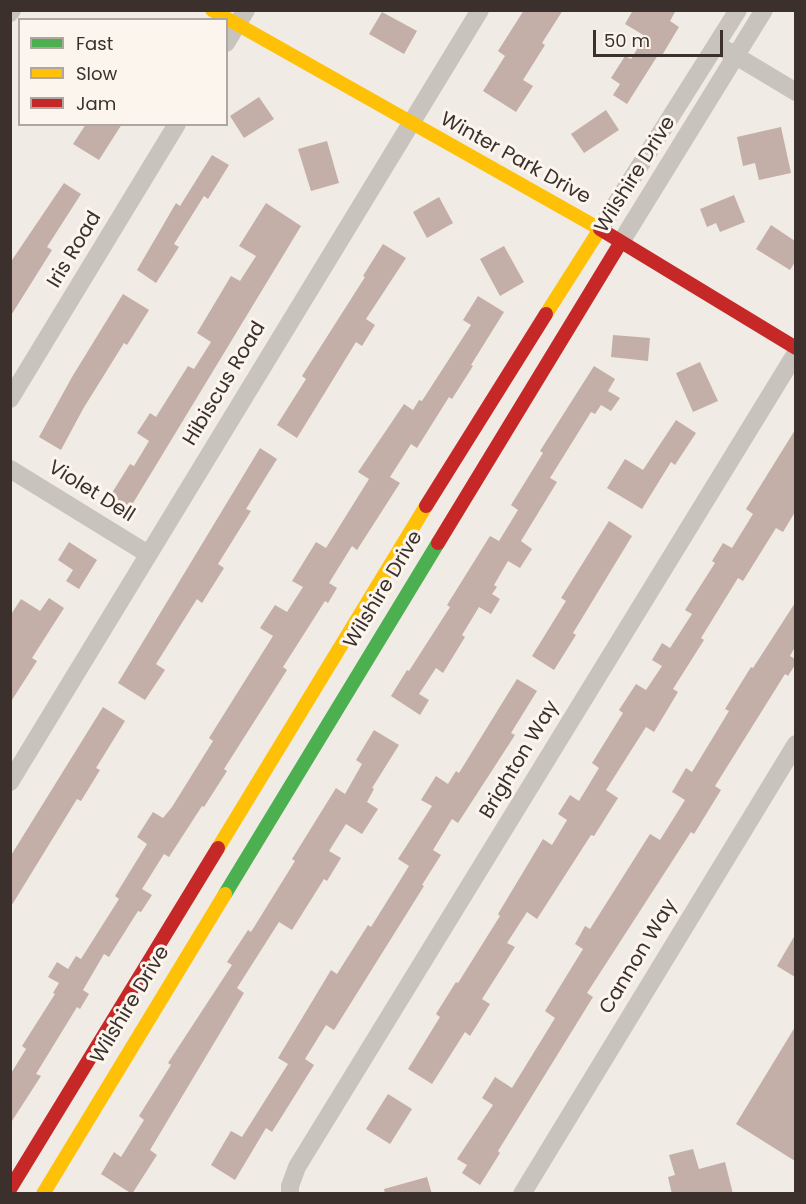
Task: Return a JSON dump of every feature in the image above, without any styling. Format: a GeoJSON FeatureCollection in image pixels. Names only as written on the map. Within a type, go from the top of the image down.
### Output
{"type":"FeatureCollection","features":[{"type":"Feature","properties":{"kind":"street","name":"Winter Park Drive"},"geometry":{"type":"LineString","coordinates":[[212,10],[242,18],[410,123],[600,228],[795,351]]}},
{"type":"Feature","properties":{"kind":"street","name":"Hibiscus Road"},"geometry":{"type":"LineString","coordinates":[[10,782],[480,10]]}},
{"type":"Feature","properties":{"kind":"street","name":"Wilshire Drive"},"geometry":{"type":"LineString","coordinates":[[43,1194],[467,438],[738,10]]}},
{"type":"Feature","properties":{"kind":"street","name":"Wilshire Drive"},"geometry":{"type":"LineString","coordinates":[[10,1189],[285,766],[494,452],[764,10]]}},
{"type":"Feature","properties":{"kind":"street"},"geometry":{"type":"LineString","coordinates":[[228,40],[242,18]]}},
{"type":"Feature","properties":{"kind":"street"},"geometry":{"type":"LineString","coordinates":[[717,44],[795,92]]}},
{"type":"Feature","properties":{"kind":"street","name":"Iris Road"},"geometry":{"type":"LineString","coordinates":[[10,399],[176,126]]}},
{"type":"Feature","properties":{"kind":"street","name":"Brighton Way"},"geometry":{"type":"LineString","coordinates":[[290,1194],[290,1186],[297,1167],[795,351]]}},
{"type":"Feature","properties":{"kind":"street"},"geometry":{"type":"LineString","coordinates":[[467,438],[494,452]]}},
{"type":"Feature","properties":{"kind":"street","name":"Violet Dell"},"geometry":{"type":"LineString","coordinates":[[10,469],[148,554]]}},
{"type":"Feature","properties":{"kind":"street","name":"Cannon Way"},"geometry":{"type":"LineString","coordinates":[[522,1194],[795,744]]}},
{"type":"Feature","properties":{"kind":"building"},"geometry":{"type":"Polygon","coordinates":[[[524,10],[563,10],[542,43],[545,45],[523,80],[533,86],[516,112],[483,91],[505,56],[498,51],[524,10]]]}},
{"type":"Feature","properties":{"kind":"building"},"geometry":{"type":"Polygon","coordinates":[[[633,10],[676,10],[670,21],[679,27],[661,57],[658,55],[627,104],[613,95],[620,84],[611,78],[625,56],[631,59],[645,36],[625,24],[633,10]]]}},
{"type":"Feature","properties":{"kind":"building"},"geometry":{"type":"Polygon","coordinates":[[[382,12],[417,31],[404,54],[369,34],[382,12]]]}},
{"type":"Feature","properties":{"kind":"building"},"geometry":{"type":"Polygon","coordinates":[[[259,97],[274,119],[244,138],[230,116],[259,97]]]}},
{"type":"Feature","properties":{"kind":"building"},"geometry":{"type":"Polygon","coordinates":[[[606,110],[619,130],[584,153],[571,134],[606,110]]]}},
{"type":"Feature","properties":{"kind":"building"},"geometry":{"type":"Polygon","coordinates":[[[85,126],[121,126],[99,160],[73,144],[85,126]]]}},
{"type":"Feature","properties":{"kind":"building"},"geometry":{"type":"Polygon","coordinates":[[[781,127],[791,173],[759,180],[755,163],[743,166],[737,137],[781,127]]]}},
{"type":"Feature","properties":{"kind":"building"},"geometry":{"type":"Polygon","coordinates":[[[327,141],[339,183],[311,191],[298,149],[327,141]]]}},
{"type":"Feature","properties":{"kind":"building"},"geometry":{"type":"Polygon","coordinates":[[[212,155],[229,165],[208,199],[204,196],[174,244],[179,247],[156,283],[137,270],[176,203],[180,206],[212,155]]]}},
{"type":"Feature","properties":{"kind":"building"},"geometry":{"type":"Polygon","coordinates":[[[64,183],[81,194],[47,247],[52,250],[10,317],[10,263],[64,183]]]}},
{"type":"Feature","properties":{"kind":"building"},"geometry":{"type":"Polygon","coordinates":[[[734,195],[745,222],[720,232],[716,223],[707,227],[700,209],[734,195]]]}},
{"type":"Feature","properties":{"kind":"building"},"geometry":{"type":"Polygon","coordinates":[[[439,197],[453,223],[427,238],[413,212],[439,197]]]}},
{"type":"Feature","properties":{"kind":"building"},"geometry":{"type":"Polygon","coordinates":[[[266,203],[301,226],[130,508],[110,496],[130,464],[134,466],[149,441],[137,433],[150,413],[156,417],[188,366],[194,369],[211,342],[197,333],[231,276],[240,281],[256,256],[239,246],[266,203]]]}},
{"type":"Feature","properties":{"kind":"building"},"geometry":{"type":"Polygon","coordinates":[[[771,225],[795,241],[795,262],[790,270],[756,249],[771,225]]]}},
{"type":"Feature","properties":{"kind":"building"},"geometry":{"type":"Polygon","coordinates":[[[383,244],[406,258],[366,319],[375,325],[362,346],[356,342],[297,438],[277,425],[306,379],[302,376],[365,277],[363,276],[383,244]]]}},
{"type":"Feature","properties":{"kind":"building"},"geometry":{"type":"Polygon","coordinates":[[[504,246],[524,282],[500,296],[480,259],[504,246]]]}},
{"type":"Feature","properties":{"kind":"building"},"geometry":{"type":"Polygon","coordinates":[[[123,294],[149,310],[127,345],[124,343],[83,409],[61,450],[39,437],[72,377],[123,294]]]}},
{"type":"Feature","properties":{"kind":"building"},"geometry":{"type":"Polygon","coordinates":[[[478,296],[504,312],[452,399],[449,397],[417,448],[411,444],[390,477],[400,483],[357,550],[352,546],[329,583],[337,588],[328,603],[325,601],[283,667],[287,670],[224,769],[227,771],[169,857],[164,854],[142,889],[152,895],[141,912],[138,911],[109,957],[104,954],[83,990],[89,994],[80,1009],[77,1007],[36,1074],[41,1076],[10,1124],[10,1075],[26,1049],[22,1046],[55,994],[53,993],[59,983],[48,977],[57,962],[68,969],[76,956],[81,959],[119,899],[115,896],[147,844],[137,837],[153,812],[163,818],[172,807],[213,741],[209,738],[273,636],[260,628],[275,605],[287,612],[303,587],[292,581],[316,542],[326,548],[369,479],[358,472],[404,404],[413,410],[419,400],[422,401],[471,325],[463,320],[478,296]]]}},
{"type":"Feature","properties":{"kind":"building"},"geometry":{"type":"Polygon","coordinates":[[[613,335],[650,338],[648,361],[611,357],[613,335]]]}},
{"type":"Feature","properties":{"kind":"building"},"geometry":{"type":"Polygon","coordinates":[[[700,362],[718,401],[693,412],[676,373],[700,362]]]}},
{"type":"Feature","properties":{"kind":"building"},"geometry":{"type":"Polygon","coordinates":[[[594,366],[615,379],[608,391],[620,398],[611,411],[601,405],[595,414],[591,412],[550,478],[557,482],[521,541],[532,549],[520,568],[508,561],[494,585],[497,587],[492,594],[500,599],[491,614],[479,607],[462,635],[465,637],[443,673],[436,668],[419,694],[429,700],[420,715],[391,696],[450,607],[447,605],[490,536],[499,541],[518,510],[511,505],[543,453],[540,451],[594,366]]]}},
{"type":"Feature","properties":{"kind":"building"},"geometry":{"type":"Polygon","coordinates":[[[676,420],[696,433],[675,465],[671,462],[642,509],[607,488],[625,459],[643,470],[676,420]]]}},
{"type":"Feature","properties":{"kind":"building"},"geometry":{"type":"Polygon","coordinates":[[[795,430],[795,512],[783,532],[776,528],[743,581],[738,578],[701,638],[704,640],[673,689],[678,692],[654,732],[646,727],[606,790],[618,798],[594,836],[591,835],[537,919],[527,912],[507,943],[515,947],[482,999],[490,1004],[470,1036],[465,1032],[432,1084],[408,1069],[440,1017],[436,1014],[500,916],[498,914],[543,839],[552,845],[567,820],[558,814],[570,795],[579,801],[599,768],[592,763],[623,713],[619,710],[636,684],[646,690],[662,666],[652,660],[662,643],[670,648],[692,614],[685,610],[715,563],[712,561],[723,543],[732,548],[753,514],[746,509],[795,430]]]}},
{"type":"Feature","properties":{"kind":"building"},"geometry":{"type":"Polygon","coordinates":[[[260,448],[277,459],[246,509],[251,511],[218,564],[224,568],[202,603],[197,599],[156,664],[165,670],[145,700],[118,683],[260,448]]]}},
{"type":"Feature","properties":{"kind":"building"},"geometry":{"type":"Polygon","coordinates":[[[609,521],[632,536],[573,633],[576,635],[554,670],[532,656],[566,601],[561,598],[609,521]]]}},
{"type":"Feature","properties":{"kind":"building"},"geometry":{"type":"Polygon","coordinates":[[[69,542],[97,560],[79,589],[66,581],[73,570],[58,560],[69,542]]]}},
{"type":"Feature","properties":{"kind":"building"},"geometry":{"type":"Polygon","coordinates":[[[49,598],[64,608],[32,658],[37,661],[10,703],[10,616],[21,599],[40,611],[49,598]]]}},
{"type":"Feature","properties":{"kind":"building"},"geometry":{"type":"Polygon","coordinates":[[[795,603],[795,647],[790,656],[795,659],[795,665],[788,676],[785,674],[715,786],[721,790],[694,834],[691,832],[587,993],[593,997],[498,1151],[500,1153],[480,1185],[462,1173],[467,1165],[457,1159],[493,1105],[482,1098],[495,1077],[512,1088],[555,1018],[545,1011],[583,949],[575,944],[585,926],[590,929],[650,834],[660,840],[685,800],[672,792],[686,768],[692,772],[729,711],[725,709],[795,603]]]}},
{"type":"Feature","properties":{"kind":"building"},"geometry":{"type":"Polygon","coordinates":[[[517,679],[537,691],[511,733],[515,735],[458,823],[452,819],[433,850],[441,855],[422,885],[424,886],[334,1030],[326,1025],[305,1059],[314,1065],[272,1132],[266,1128],[235,1180],[211,1165],[231,1131],[242,1137],[288,1064],[278,1058],[331,970],[337,974],[368,925],[371,927],[409,866],[398,859],[432,806],[421,800],[436,776],[448,784],[456,771],[459,773],[517,679]]]}},
{"type":"Feature","properties":{"kind":"building"},"geometry":{"type":"Polygon","coordinates":[[[103,707],[125,721],[96,768],[100,770],[81,801],[77,799],[10,908],[10,857],[103,707]]]}},
{"type":"Feature","properties":{"kind":"building"},"geometry":{"type":"Polygon","coordinates":[[[374,730],[399,745],[372,788],[374,789],[367,802],[378,809],[362,834],[346,824],[329,851],[341,858],[327,881],[324,879],[292,930],[279,922],[237,988],[244,993],[150,1150],[157,1155],[132,1194],[101,1174],[114,1152],[121,1157],[144,1120],[139,1116],[171,1065],[168,1063],[232,965],[227,962],[248,930],[251,932],[295,861],[292,859],[336,788],[345,794],[362,764],[356,760],[374,730]]]}},
{"type":"Feature","properties":{"kind":"building"},"geometry":{"type":"Polygon","coordinates":[[[795,935],[795,977],[777,966],[795,935]]]}},
{"type":"Feature","properties":{"kind":"building"},"geometry":{"type":"Polygon","coordinates":[[[795,1027],[795,1161],[736,1124],[795,1027]]]}},
{"type":"Feature","properties":{"kind":"building"},"geometry":{"type":"Polygon","coordinates":[[[388,1094],[412,1109],[390,1144],[366,1129],[388,1094]]]}},
{"type":"Feature","properties":{"kind":"building"},"geometry":{"type":"Polygon","coordinates":[[[693,1149],[699,1169],[725,1162],[733,1194],[672,1194],[668,1177],[675,1175],[669,1155],[693,1149]]]}},
{"type":"Feature","properties":{"kind":"building"},"geometry":{"type":"Polygon","coordinates":[[[427,1177],[432,1194],[385,1194],[384,1189],[427,1177]]]}},
{"type":"Feature","properties":{"kind":"traffic: fast"},"geometry":{"type":"LineString","coordinates":[[225,894],[438,543]]}},
{"type":"Feature","properties":{"kind":"traffic: slow"},"geometry":{"type":"LineString","coordinates":[[212,10],[226,18]]}},
{"type":"Feature","properties":{"kind":"traffic: slow"},"geometry":{"type":"LineString","coordinates":[[228,19],[600,229]]}},
{"type":"Feature","properties":{"kind":"traffic: slow"},"geometry":{"type":"LineString","coordinates":[[546,314],[600,229]]}},
{"type":"Feature","properties":{"kind":"traffic: slow"},"geometry":{"type":"LineString","coordinates":[[218,848],[426,506]]}},
{"type":"Feature","properties":{"kind":"traffic: slow"},"geometry":{"type":"LineString","coordinates":[[43,1194],[225,894]]}},
{"type":"Feature","properties":{"kind":"traffic: jam"},"geometry":{"type":"LineString","coordinates":[[600,229],[796,348]]}},
{"type":"Feature","properties":{"kind":"traffic: jam"},"geometry":{"type":"LineString","coordinates":[[438,543],[621,242]]}},
{"type":"Feature","properties":{"kind":"traffic: jam"},"geometry":{"type":"LineString","coordinates":[[426,506],[546,314]]}},
{"type":"Feature","properties":{"kind":"traffic: jam"},"geometry":{"type":"LineString","coordinates":[[10,1189],[218,848]]}}]}
